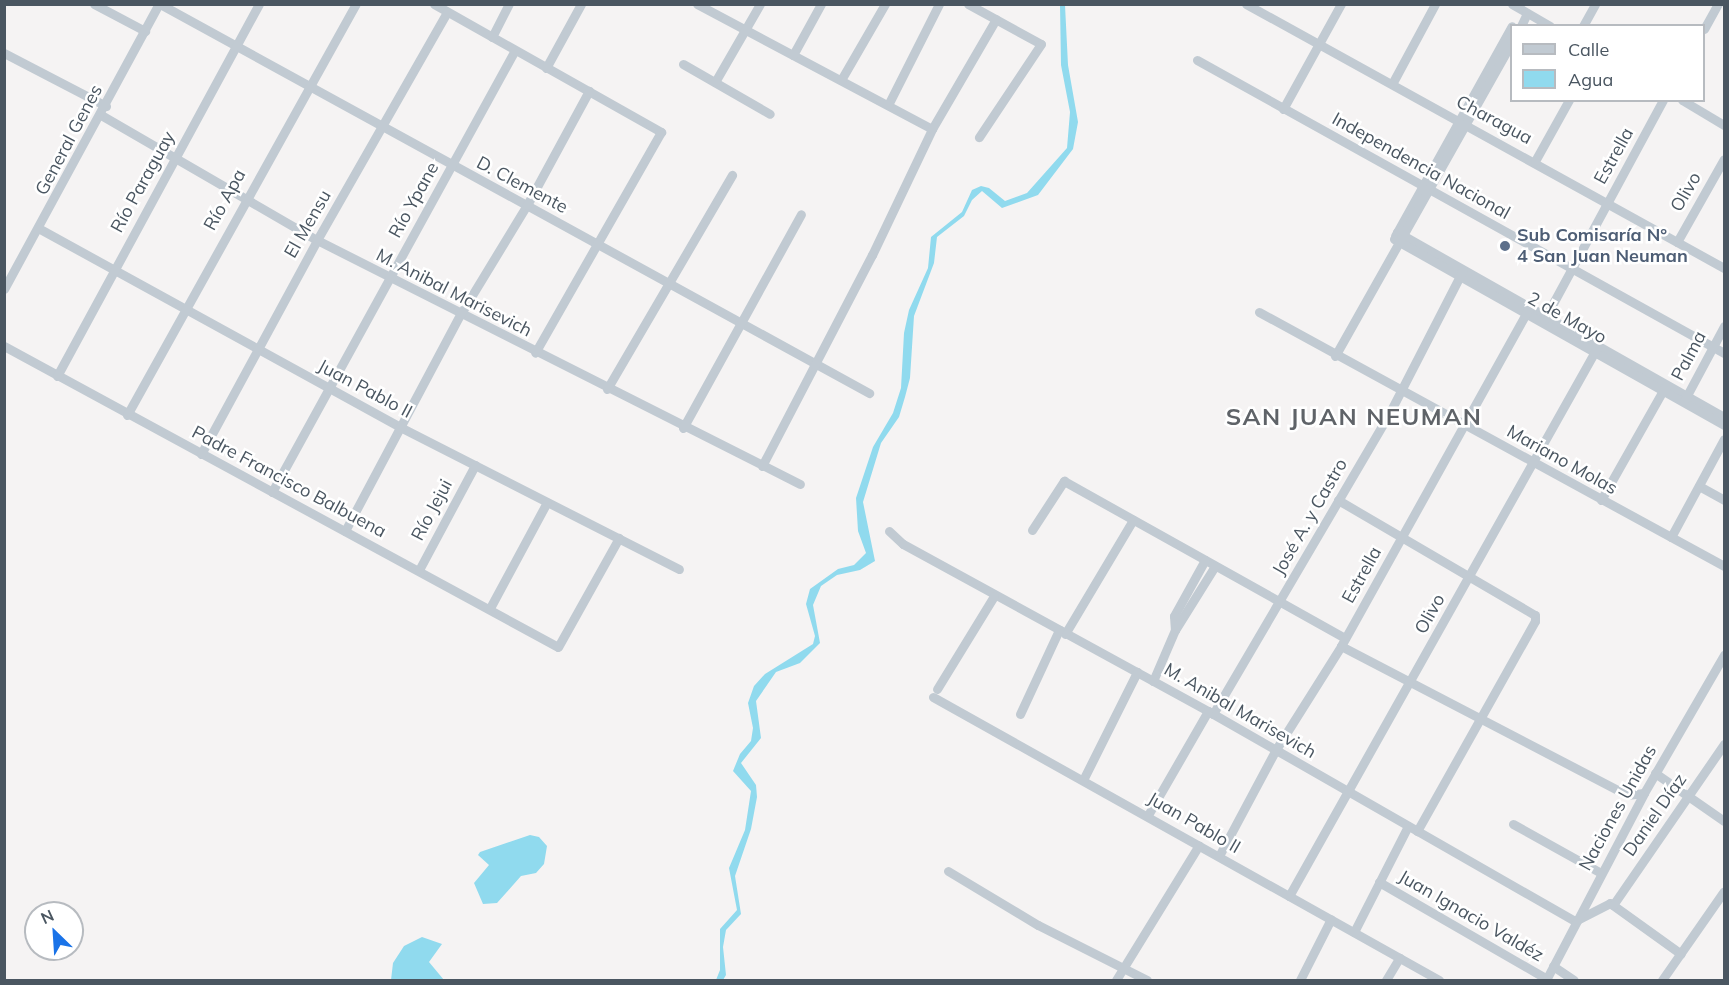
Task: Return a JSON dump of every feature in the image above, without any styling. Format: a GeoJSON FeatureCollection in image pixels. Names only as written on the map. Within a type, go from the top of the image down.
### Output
{"type":"FeatureCollection","features":[{"type":"Feature","properties":{"kind":"street"},"geometry":{"type":"LineString","coordinates":[[94,4],[145,31]]}},
{"type":"Feature","properties":{"kind":"street","name":"General Genes"},"geometry":{"type":"LineString","coordinates":[[4,289],[40,230],[160,4]]}},
{"type":"Feature","properties":{"kind":"street","name":"D. Clemente"},"geometry":{"type":"LineString","coordinates":[[160,4],[452,167],[527,205],[869,393]]}},
{"type":"Feature","properties":{"kind":"street","name":"Río Paraguay"},"geometry":{"type":"LineString","coordinates":[[57,376],[259,4]]}},
{"type":"Feature","properties":{"kind":"street","name":"Río Apa"},"geometry":{"type":"LineString","coordinates":[[127,415],[183,309],[356,4]]}},
{"type":"Feature","properties":{"kind":"street"},"geometry":{"type":"LineString","coordinates":[[434,4],[662,132],[535,353]]}},
{"type":"Feature","properties":{"kind":"street"},"geometry":{"type":"LineString","coordinates":[[492,37],[509,4]]}},
{"type":"Feature","properties":{"kind":"street"},"geometry":{"type":"LineString","coordinates":[[546,68],[581,4]]}},
{"type":"Feature","properties":{"kind":"street"},"geometry":{"type":"LineString","coordinates":[[715,82],[760,4]]}},
{"type":"Feature","properties":{"kind":"street"},"geometry":{"type":"LineString","coordinates":[[793,55],[821,4]]}},
{"type":"Feature","properties":{"kind":"street"},"geometry":{"type":"LineString","coordinates":[[842,80],[885,4]]}},
{"type":"Feature","properties":{"kind":"street"},"geometry":{"type":"LineString","coordinates":[[888,105],[939,4]]}},
{"type":"Feature","properties":{"kind":"street"},"geometry":{"type":"LineString","coordinates":[[968,4],[1041,44],[979,137]]}},
{"type":"Feature","properties":{"kind":"street","name":"Charagua"},"geometry":{"type":"LineString","coordinates":[[1246,4],[1535,161],[1725,268]]}},
{"type":"Feature","properties":{"kind":"street"},"geometry":{"type":"LineString","coordinates":[[1283,109],[1341,4]]}},
{"type":"Feature","properties":{"kind":"street"},"geometry":{"type":"LineString","coordinates":[[1392,84],[1435,4]]}},
{"type":"Feature","properties":{"kind":"street"},"geometry":{"type":"LineString","coordinates":[[1584,24],[1595,4]]}},
{"type":"Feature","properties":{"kind":"street"},"geometry":{"type":"LineString","coordinates":[[1705,27],[1718,4]]}},
{"type":"Feature","properties":{"kind":"street"},"geometry":{"type":"LineString","coordinates":[[698,5],[932,129]]}},
{"type":"Feature","properties":{"kind":"street"},"geometry":{"type":"LineString","coordinates":[[1520,9],[1521,24]]}},
{"type":"Feature","properties":{"kind":"street"},"geometry":{"type":"LineString","coordinates":[[1520,9],[1546,24]]}},
{"type":"Feature","properties":{"kind":"street"},"geometry":{"type":"LineString","coordinates":[[1513,24],[1520,9]]}},
{"type":"Feature","properties":{"kind":"street","name":"El Mensu"},"geometry":{"type":"LineString","coordinates":[[201,454],[317,240],[447,12]]}},
{"type":"Feature","properties":{"kind":"street"},"geometry":{"type":"LineString","coordinates":[[762,466],[816,364],[932,129],[996,19]]}},
{"type":"Feature","properties":{"kind":"street"},"geometry":{"type":"LineString","coordinates":[[1463,123],[1510,30]]}},
{"type":"Feature","properties":{"kind":"street"},"geometry":{"type":"LineString","coordinates":[[1335,356],[1426,188],[1510,45]]}},
{"type":"Feature","properties":{"kind":"street","name":"Río Ypane"},"geometry":{"type":"LineString","coordinates":[[272,492],[515,50]]}},
{"type":"Feature","properties":{"kind":"street","name":"M. Anibal Marisevich"},"geometry":{"type":"LineString","coordinates":[[4,53],[103,110],[174,159],[317,240],[683,428],[800,484]]}},
{"type":"Feature","properties":{"kind":"street","name":"Independencia Nacional"},"geometry":{"type":"LineString","coordinates":[[1197,60],[1725,353]]}},
{"type":"Feature","properties":{"kind":"street"},"geometry":{"type":"LineString","coordinates":[[683,64],[770,114]]}},
{"type":"Feature","properties":{"kind":"street"},"geometry":{"type":"LineString","coordinates":[[345,531],[460,315],[527,205],[589,92]]}},
{"type":"Feature","properties":{"kind":"street"},"geometry":{"type":"LineString","coordinates":[[1535,161],[1568,102]]}},
{"type":"Feature","properties":{"kind":"street","name":"Estrella"},"geometry":{"type":"LineString","coordinates":[[1544,319],[1662,102]]}},
{"type":"Feature","properties":{"kind":"street"},"geometry":{"type":"LineString","coordinates":[[1685,102],[1725,125]]}},
{"type":"Feature","properties":{"kind":"street","name":"Olivo"},"geometry":{"type":"LineString","coordinates":[[1677,242],[1725,159]]}},
{"type":"Feature","properties":{"kind":"street"},"geometry":{"type":"LineString","coordinates":[[607,389],[732,175]]}},
{"type":"Feature","properties":{"kind":"street"},"geometry":{"type":"LineString","coordinates":[[683,428],[801,214]]}},
{"type":"Feature","properties":{"kind":"street","name":"Juan Pablo II"},"geometry":{"type":"LineString","coordinates":[[40,230],[400,426],[679,569]]}},
{"type":"Feature","properties":{"kind":"street","name":"2 de Mayo"},"geometry":{"type":"LineString","coordinates":[[1398,239],[1664,387],[1725,425]]}},
{"type":"Feature","properties":{"kind":"street","name":"José A. y Castro"},"geometry":{"type":"LineString","coordinates":[[1148,815],[1280,602],[1462,273]]}},
{"type":"Feature","properties":{"kind":"street","name":"Estrella"},"geometry":{"type":"LineString","coordinates":[[1219,856],[1275,751],[1343,642],[1528,310]]}},
{"type":"Feature","properties":{"kind":"street","name":"Mariano Molas"},"geometry":{"type":"LineString","coordinates":[[1259,312],[1335,356],[1725,566]]}},
{"type":"Feature","properties":{"kind":"street","name":"Palma"},"geometry":{"type":"LineString","coordinates":[[1685,399],[1725,326]]}},
{"type":"Feature","properties":{"kind":"street","name":"Padre Francisco Balbuena"},"geometry":{"type":"LineString","coordinates":[[4,346],[127,415],[490,608],[558,647],[619,538]]}},
{"type":"Feature","properties":{"kind":"street","name":"Olivo"},"geometry":{"type":"LineString","coordinates":[[1289,896],[1411,684],[1596,349]]}},
{"type":"Feature","properties":{"kind":"street"},"geometry":{"type":"LineString","coordinates":[[1601,500],[1664,387]]}},
{"type":"Feature","properties":{"kind":"street","name":"2 de Mayo"},"geometry":{"type":"LineString","coordinates":[[1685,399],[1725,417]]}},
{"type":"Feature","properties":{"kind":"street"},"geometry":{"type":"LineString","coordinates":[[1671,537],[1725,439]]}},
{"type":"Feature","properties":{"kind":"street","name":"Río Jejui"},"geometry":{"type":"LineString","coordinates":[[419,570],[475,465]]}},
{"type":"Feature","properties":{"kind":"street"},"geometry":{"type":"LineString","coordinates":[[1032,530],[1064,481],[1280,602],[1411,684],[1627,795],[1644,793]]}},
{"type":"Feature","properties":{"kind":"street"},"geometry":{"type":"LineString","coordinates":[[1699,486],[1725,500]]}},
{"type":"Feature","properties":{"kind":"street"},"geometry":{"type":"LineString","coordinates":[[1338,500],[1468,579],[1535,615],[1535,621],[1481,721],[1379,882],[1354,932]]}},
{"type":"Feature","properties":{"kind":"street"},"geometry":{"type":"LineString","coordinates":[[490,608],[547,502]]}},
{"type":"Feature","properties":{"kind":"street"},"geometry":{"type":"LineString","coordinates":[[1020,714],[1062,632],[1133,520]]}},
{"type":"Feature","properties":{"kind":"street","name":"M. Anibal Marisevich"},"geometry":{"type":"LineString","coordinates":[[889,531],[903,544],[994,596],[1211,713],[1575,921]]}},
{"type":"Feature","properties":{"kind":"street"},"geometry":{"type":"LineString","coordinates":[[1175,630],[1174,616],[1205,560]]}},
{"type":"Feature","properties":{"kind":"street"},"geometry":{"type":"LineString","coordinates":[[1153,681],[1175,630],[1215,566]]}},
{"type":"Feature","properties":{"kind":"street","name":"Juan Pablo II"},"geometry":{"type":"LineString","coordinates":[[994,596],[935,693],[1083,780],[1438,981]]}},
{"type":"Feature","properties":{"kind":"street","name":"Naciones Unidas"},"geometry":{"type":"LineString","coordinates":[[1547,980],[1582,907],[1644,793],[1725,655]]}},
{"type":"Feature","properties":{"kind":"street"},"geometry":{"type":"LineString","coordinates":[[1083,780],[1137,672]]}},
{"type":"Feature","properties":{"kind":"street","name":"Daniel Díaz"},"geometry":{"type":"LineString","coordinates":[[1612,904],[1725,744]]}},
{"type":"Feature","properties":{"kind":"street"},"geometry":{"type":"LineString","coordinates":[[1655,773],[1725,821]]}},
{"type":"Feature","properties":{"kind":"street"},"geometry":{"type":"LineString","coordinates":[[1513,824],[1601,873]]}},
{"type":"Feature","properties":{"kind":"street"},"geometry":{"type":"LineString","coordinates":[[1116,981],[1199,845]]}},
{"type":"Feature","properties":{"kind":"street"},"geometry":{"type":"LineString","coordinates":[[948,871],[1038,925],[1147,981]]}},
{"type":"Feature","properties":{"kind":"street","name":"Juan Ignacio Valdéz"},"geometry":{"type":"LineString","coordinates":[[1379,882],[1547,980]]}},
{"type":"Feature","properties":{"kind":"street"},"geometry":{"type":"LineString","coordinates":[[1662,981],[1725,891]]}},
{"type":"Feature","properties":{"kind":"street"},"geometry":{"type":"LineString","coordinates":[[1582,907],[1601,899],[1612,904],[1681,954]]}},
{"type":"Feature","properties":{"kind":"street"},"geometry":{"type":"LineString","coordinates":[[1575,921],[1612,904]]}},
{"type":"Feature","properties":{"kind":"street"},"geometry":{"type":"LineString","coordinates":[[1300,981],[1331,920]]}},
{"type":"Feature","properties":{"kind":"street"},"geometry":{"type":"LineString","coordinates":[[1386,981],[1399,958]]}},
{"type":"Feature","properties":{"kind":"street","name":"Juan Ignacio Valdéz"},"geometry":{"type":"LineString","coordinates":[[1553,966],[1574,981]]}},
{"type":"Feature","properties":{"kind":"water"},"geometry":{"type":"Polygon","coordinates":[[[1060,5],[1065,5],[1068,65],[1078,122],[1073,149],[1038,195],[1002,208],[982,191],[972,200],[964,216],[937,237],[934,263],[914,316],[910,378],[905,397],[899,417],[881,443],[863,502],[875,561],[860,570],[837,575],[821,586],[813,605],[820,643],[800,663],[776,672],[756,701],[761,738],[741,763],[756,785],[757,797],[751,829],[735,876],[741,914],[726,930],[723,947],[726,975],[723,980],[716,980],[720,970],[720,929],[737,910],[729,868],[745,830],[751,791],[733,771],[740,754],[751,741],[753,728],[748,703],[754,686],[765,674],[813,644],[815,636],[806,604],[810,589],[838,569],[854,565],[866,553],[858,531],[856,498],[873,447],[893,413],[901,388],[904,333],[909,310],[928,268],[931,237],[962,212],[972,190],[981,186],[989,188],[1005,201],[1027,193],[1067,148],[1070,112],[1061,65],[1060,5]]]}},
{"type":"Feature","properties":{"kind":"water"},"geometry":{"type":"Polygon","coordinates":[[[530,835],[539,837],[547,846],[544,864],[536,873],[521,876],[497,903],[483,904],[474,883],[489,865],[478,855],[480,852],[530,835]]]}},
{"type":"Feature","properties":{"kind":"water"},"geometry":{"type":"Polygon","coordinates":[[[422,937],[442,944],[429,962],[444,980],[391,980],[393,963],[404,946],[422,937]]]}},
{"type":"Feature","properties":{"kind":"place","name":"Sub Comisaría N° 4 San Juan Neuman"},"geometry":{"type":"Point","coordinates":[1505,246]}},
{"type":"Feature","properties":{"kind":"district","name":"SAN JUAN NEUMAN"},"geometry":{"type":"Point","coordinates":[1354,417]}}]}
